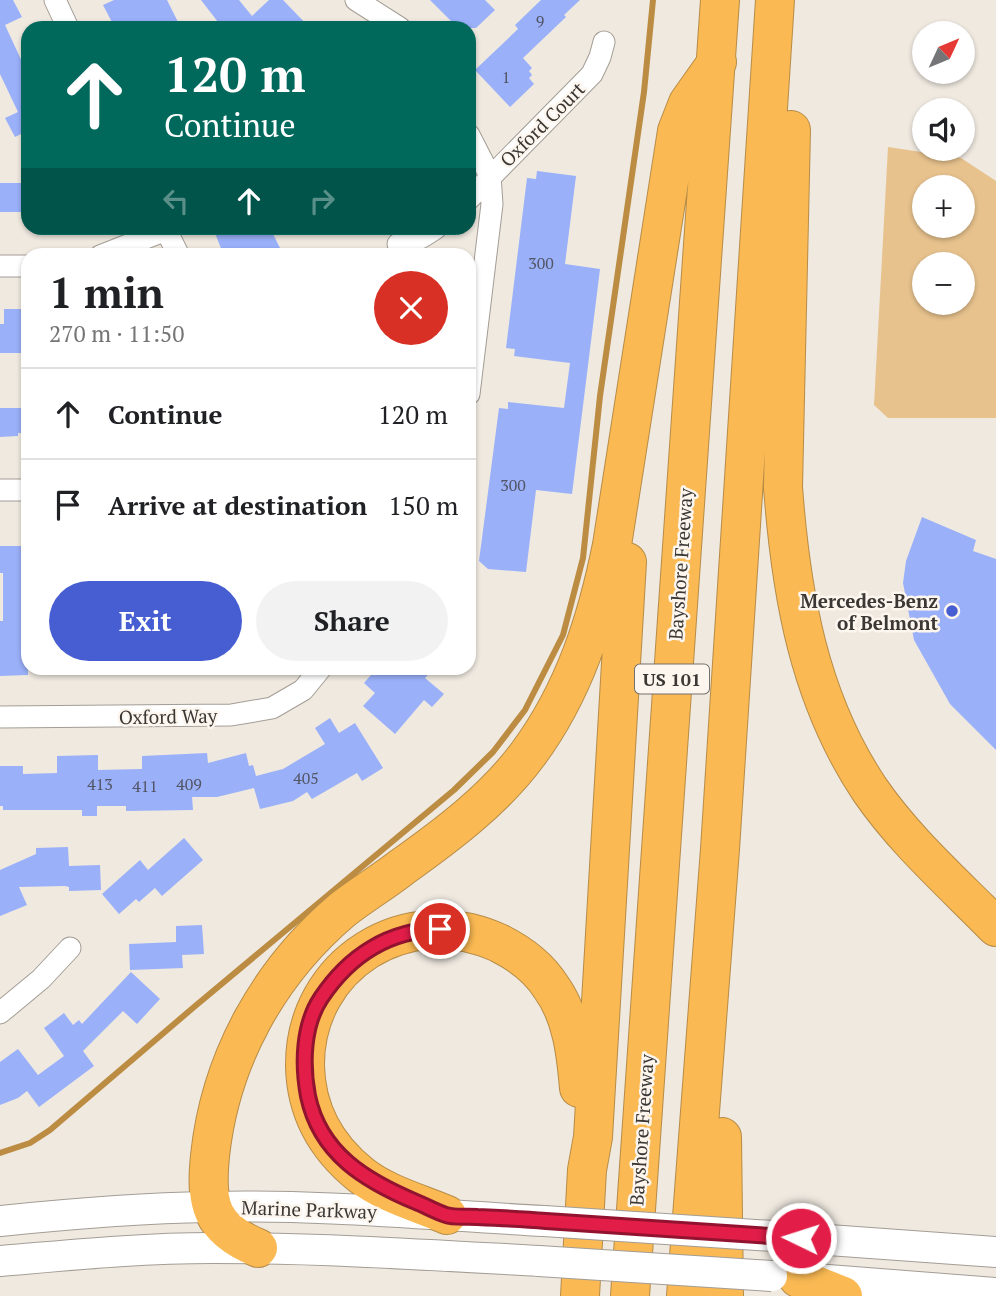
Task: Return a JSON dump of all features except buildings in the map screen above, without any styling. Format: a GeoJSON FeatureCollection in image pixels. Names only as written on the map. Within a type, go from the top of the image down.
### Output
{"type":"FeatureCollection","features":[{"type":"Feature","properties":{"kind":"highway","name":"Bayshore Freeway"},"geometry":{"type":"LineString","coordinates":[[630,1296],[720,0]]}},
{"type":"Feature","properties":{"kind":"highway","name":"US 101"},"geometry":{"type":"LineString","coordinates":[[686,1296],[720,849],[775,0]]}},
{"type":"Feature","properties":{"kind":"highway"},"geometry":{"type":"LineString","coordinates":[[789,0],[790,167],[783,487],[785,525],[805,647],[828,712],[849,755],[871,791],[905,834],[996,927]]}},
{"type":"Feature","properties":{"kind":"highway"},"geometry":{"type":"LineString","coordinates":[[258,1248],[228,1232],[210,1206],[208,1174],[217,1111],[236,1054],[250,1023],[285,970],[342,910],[458,823],[508,778],[528,755],[561,700],[588,640],[608,566],[677,131],[688,103],[717,62]]}},
{"type":"Feature","properties":{"kind":"highway"},"geometry":{"type":"LineString","coordinates":[[580,1296],[587,1170],[593,1137],[628,555],[619,494]]}},
{"type":"Feature","properties":{"kind":"highway"},"geometry":{"type":"LineString","coordinates":[[720,849],[724,1296]]}},
{"type":"Feature","properties":{"kind":"highway"},"geometry":{"type":"LineString","coordinates":[[447,1215],[363,1177],[340,1157],[324,1136],[311,1109],[305,1082],[305,1053],[309,1028],[317,1005],[332,982],[350,963],[373,946],[398,935],[425,929],[454,929],[483,936],[510,949],[525,960],[551,986],[565,1013],[574,1042],[587,1170]]}},
{"type":"Feature","properties":{"kind":"highway"},"geometry":{"type":"LineString","coordinates":[[785,1277],[843,1296]]}},
{"type":"Feature","properties":{"kind":"main road","name":"Marine Parkway"},"geometry":{"type":"LineString","coordinates":[[0,1221],[107,1211],[210,1206],[396,1211],[996,1252]]}},
{"type":"Feature","properties":{"kind":"main road","name":"Marine Parkway"},"geometry":{"type":"LineString","coordinates":[[0,1261],[125,1251],[258,1248],[539,1261],[996,1293]]}},
{"type":"Feature","properties":{"kind":"street"},"geometry":{"type":"LineString","coordinates":[[54,0],[64,21]]}},
{"type":"Feature","properties":{"kind":"street"},"geometry":{"type":"LineString","coordinates":[[366,3],[390,21]]}},
{"type":"Feature","properties":{"kind":"street","name":"Oxford Court"},"geometry":{"type":"LineString","coordinates":[[476,191],[592,74],[604,42]]}},
{"type":"Feature","properties":{"kind":"street"},"geometry":{"type":"LineString","coordinates":[[476,149],[489,176],[492,204],[476,336]]}},
{"type":"Feature","properties":{"kind":"street"},"geometry":{"type":"LineString","coordinates":[[119,248],[151,235]]}},
{"type":"Feature","properties":{"kind":"street"},"geometry":{"type":"LineString","coordinates":[[398,244],[410,243],[427,235]]}},
{"type":"Feature","properties":{"kind":"street"},"geometry":{"type":"LineString","coordinates":[[0,266],[21,266]]}},
{"type":"Feature","properties":{"kind":"street"},"geometry":{"type":"LineString","coordinates":[[0,490],[21,490]]}},
{"type":"Feature","properties":{"kind":"street","name":"Oxford Way"},"geometry":{"type":"LineString","coordinates":[[0,717],[231,715],[272,708],[303,690],[315,675]]}},
{"type":"Feature","properties":{"kind":"street"},"geometry":{"type":"LineString","coordinates":[[0,1013],[41,979],[70,948]]}},
{"type":"Feature","properties":{"kind":"shaded area"},"geometry":{"type":"Polygon","coordinates":[[[888,147],[912,151],[912,161],[966,161],[996,181],[996,418],[888,418],[874,405],[888,147]]]}},
{"type":"Feature","properties":{"kind":"waterway"},"geometry":{"type":"LineString","coordinates":[[0,1153],[30,1143],[50,1130],[454,790],[493,752],[525,710],[563,635],[583,558],[600,396],[644,92],[653,0]]}},
{"type":"Feature","properties":{"kind":"place","name":"Mercedes-Benz of Belmont"},"geometry":{"type":"Point","coordinates":[952,611]}},
{"type":"Feature","properties":{"kind":"route"},"geometry":{"type":"LineString","coordinates":[[440,929],[425,929],[398,935],[373,946],[350,963],[332,982],[317,1005],[309,1028],[305,1053],[305,1082],[311,1109],[324,1136],[340,1157],[363,1177],[447,1215],[801,1238]]}}]}
